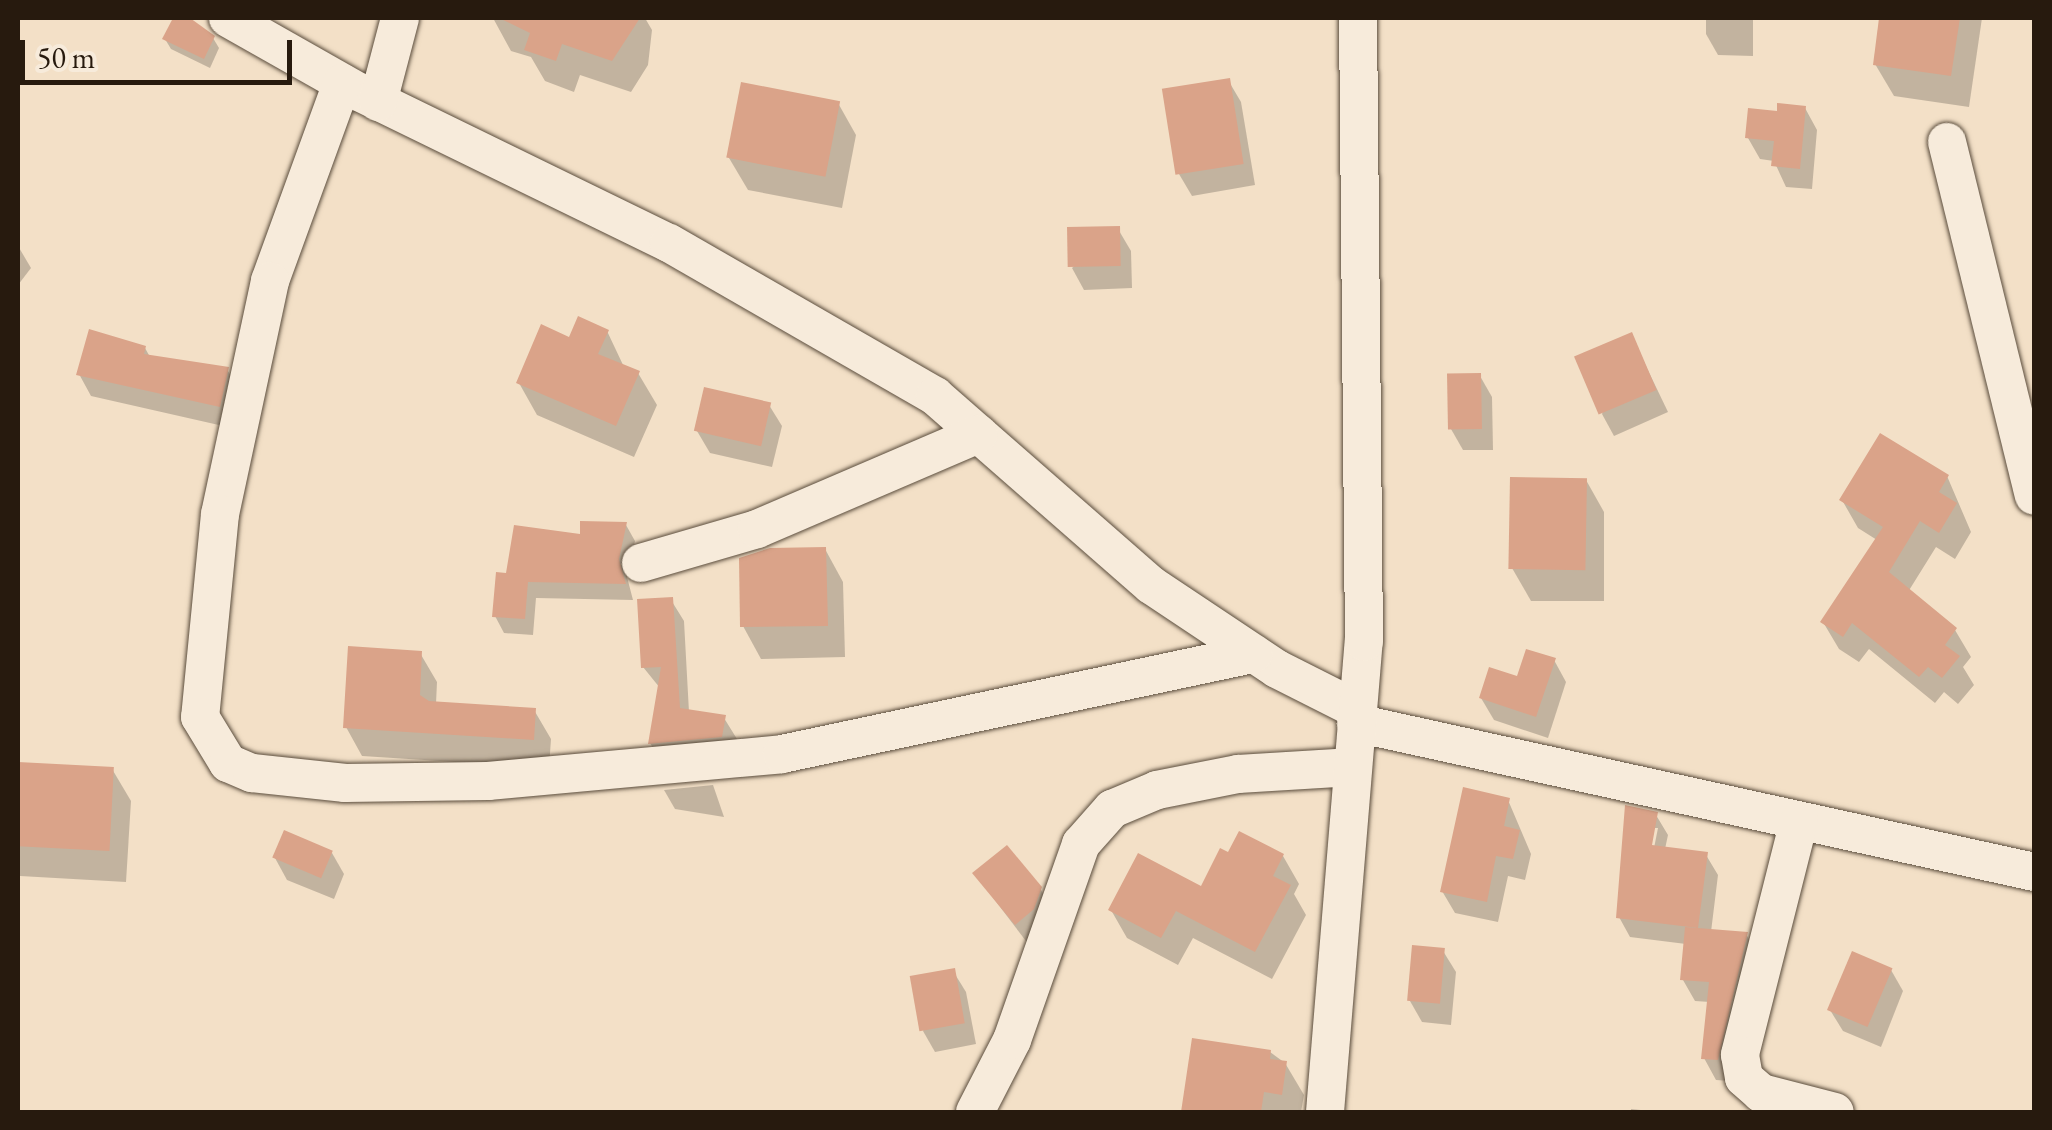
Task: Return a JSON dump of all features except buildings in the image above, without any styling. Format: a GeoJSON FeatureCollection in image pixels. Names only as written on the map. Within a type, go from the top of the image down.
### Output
{"type":"FeatureCollection","features":[{"type":"Feature","properties":{"kind":"street"},"geometry":{"type":"LineString","coordinates":[[228,18],[378,102],[669,243],[935,396],[1151,585],[1357,716],[1799,821],[2034,872]]}},
{"type":"Feature","properties":{"kind":"street"},"geometry":{"type":"LineString","coordinates":[[378,102],[400,18]]}},
{"type":"Feature","properties":{"kind":"street"},"geometry":{"type":"LineString","coordinates":[[1325,1112],[1364,642],[1358,18]]}},
{"type":"Feature","properties":{"kind":"street"},"geometry":{"type":"LineString","coordinates":[[342,83],[270,281],[220,514],[200,717],[228,763],[252,773],[346,783],[435,782],[782,754],[1254,654]]}},
{"type":"Feature","properties":{"kind":"street"},"geometry":{"type":"LineString","coordinates":[[1947,142],[2034,495]]}},
{"type":"Feature","properties":{"kind":"street"},"geometry":{"type":"LineString","coordinates":[[641,563],[757,530],[978,434]]}},
{"type":"Feature","properties":{"kind":"street"},"geometry":{"type":"LineString","coordinates":[[975,1112],[1012,1040],[1081,844],[1112,809],[1157,790],[1238,774],[1352,767]]}},
{"type":"Feature","properties":{"kind":"street"},"geometry":{"type":"LineString","coordinates":[[1799,821],[1740,1055],[1744,1078],[1761,1093],[1835,1112]]}}]}
